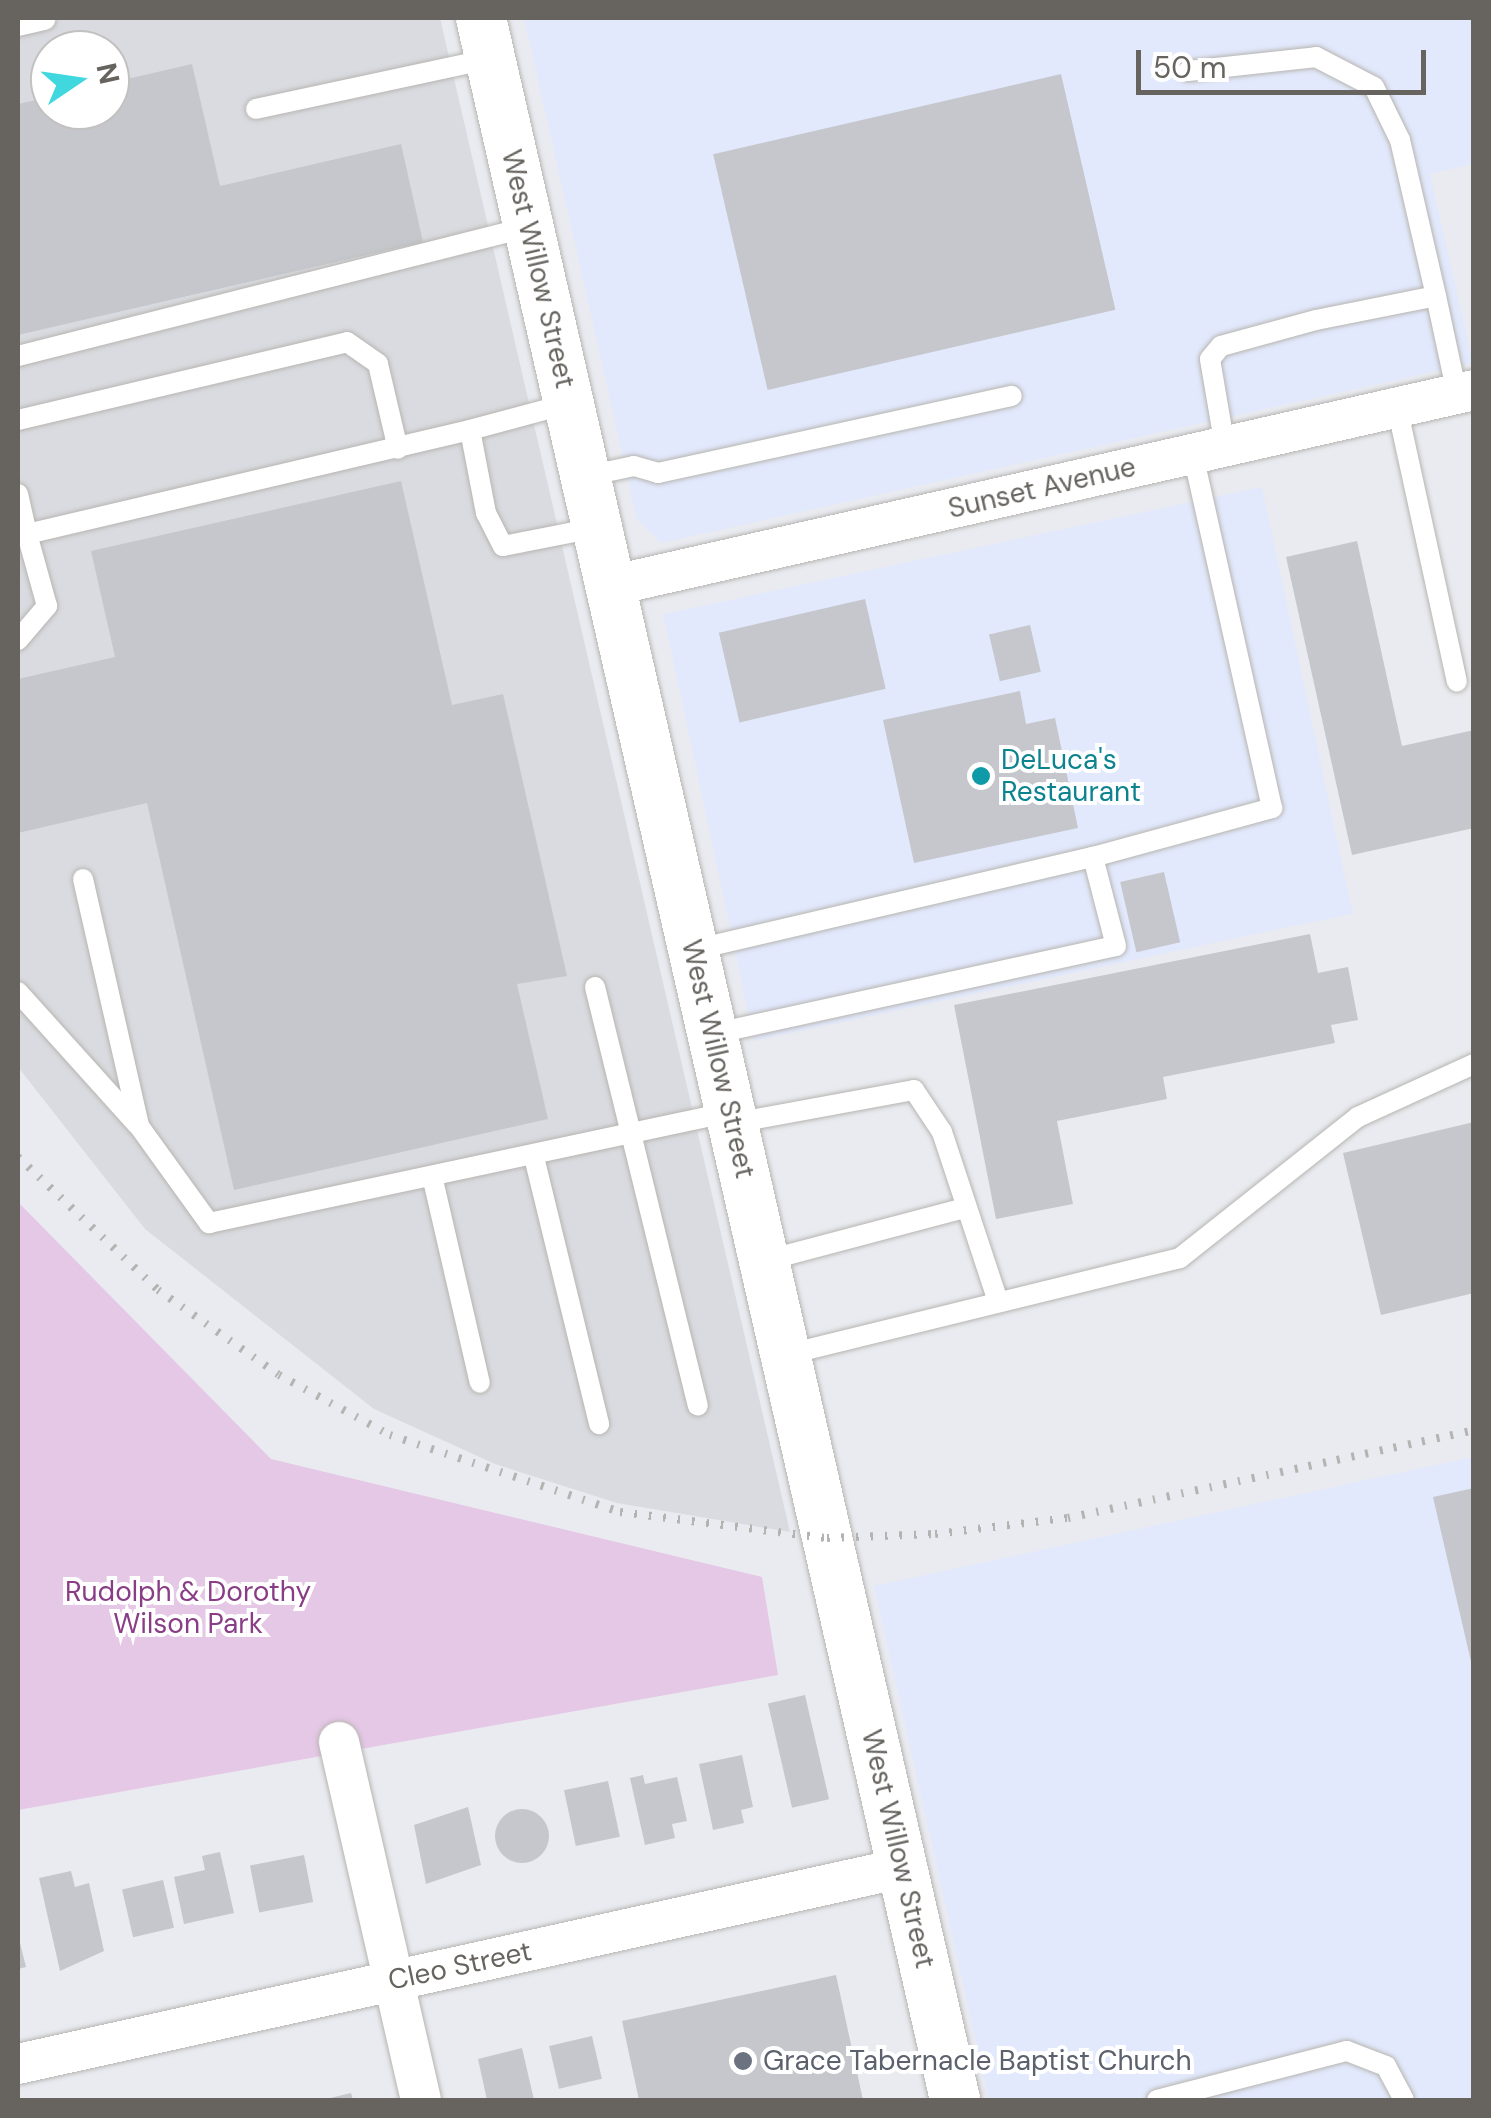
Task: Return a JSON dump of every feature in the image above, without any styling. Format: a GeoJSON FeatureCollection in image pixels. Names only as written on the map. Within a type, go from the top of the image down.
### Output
{"type":"FeatureCollection","features":[{"type":"Feature","properties":{"kind":"street","name":"West Willow Street"},"geometry":{"type":"LineString","coordinates":[[486,38],[955,2100]]}},
{"type":"Feature","properties":{"kind":"street","name":"Sunset Avenue"},"geometry":{"type":"LineString","coordinates":[[610,586],[1465,392]]}},
{"type":"Feature","properties":{"kind":"street"},"geometry":{"type":"LineString","coordinates":[[340,1742],[421,2100]]}},
{"type":"Feature","properties":{"kind":"street","name":"Cleo Street"},"geometry":{"type":"LineString","coordinates":[[18,2064],[902,1868]]}},
{"type":"Feature","properties":{"kind":"lane"},"geometry":{"type":"LineString","coordinates":[[18,26],[48,18]]}},
{"type":"Feature","properties":{"kind":"lane"},"geometry":{"type":"LineString","coordinates":[[256,109],[486,38]]}},
{"type":"Feature","properties":{"kind":"lane"},"geometry":{"type":"LineString","coordinates":[[1188,71],[1316,57],[1374,86],[1400,140],[1436,296],[1465,392]]}},
{"type":"Feature","properties":{"kind":"lane"},"geometry":{"type":"LineString","coordinates":[[18,356],[528,228]]}},
{"type":"Feature","properties":{"kind":"lane"},"geometry":{"type":"LineString","coordinates":[[693,950],[1093,857],[1272,808],[1209,450],[1210,382],[1221,346],[1436,296]]}},
{"type":"Feature","properties":{"kind":"lane"},"geometry":{"type":"LineString","coordinates":[[18,420],[347,342],[378,364],[398,449]]}},
{"type":"Feature","properties":{"kind":"lane"},"geometry":{"type":"LineString","coordinates":[[585,476],[634,466],[658,473],[1012,396]]}},
{"type":"Feature","properties":{"kind":"lane"},"geometry":{"type":"LineString","coordinates":[[28,534],[398,449],[569,404]]}},
{"type":"Feature","properties":{"kind":"lane"},"geometry":{"type":"LineString","coordinates":[[1397,408],[1458,682]]}},
{"type":"Feature","properties":{"kind":"lane"},"geometry":{"type":"LineString","coordinates":[[470,430],[486,512],[503,546],[597,527]]}},
{"type":"Feature","properties":{"kind":"lane"},"geometry":{"type":"LineString","coordinates":[[18,494],[47,606],[18,640]]}},
{"type":"Feature","properties":{"kind":"lane"},"geometry":{"type":"LineString","coordinates":[[712,1034],[1116,946],[1093,857]]}},
{"type":"Feature","properties":{"kind":"lane"},"geometry":{"type":"LineString","coordinates":[[84,879],[139,1126]]}},
{"type":"Feature","properties":{"kind":"lane"},"geometry":{"type":"LineString","coordinates":[[595,987],[698,1405]]}},
{"type":"Feature","properties":{"kind":"lane"},"geometry":{"type":"LineString","coordinates":[[18,992],[139,1126],[209,1223],[433,1180],[632,1134],[914,1090],[942,1132],[964,1208],[998,1301]]}},
{"type":"Feature","properties":{"kind":"lane"},"geometry":{"type":"LineString","coordinates":[[785,1354],[1180,1258],[1358,1117],[1474,1064]]}},
{"type":"Feature","properties":{"kind":"lane"},"geometry":{"type":"LineString","coordinates":[[534,1157],[599,1424]]}},
{"type":"Feature","properties":{"kind":"lane"},"geometry":{"type":"LineString","coordinates":[[433,1180],[480,1383]]}},
{"type":"Feature","properties":{"kind":"lane"},"geometry":{"type":"LineString","coordinates":[[764,1260],[964,1208]]}},
{"type":"Feature","properties":{"kind":"lane"},"geometry":{"type":"LineString","coordinates":[[1157,2100],[1347,2051],[1386,2066],[1404,2100]]}},
{"type":"Feature","properties":{"kind":"shaded area"},"geometry":{"type":"Polygon","coordinates":[[[18,18],[440,18],[790,1532],[617,1503],[495,1464],[374,1409],[145,1229],[18,1067],[18,18]]]}},
{"type":"Feature","properties":{"kind":"shaded area"},"geometry":{"type":"Polygon","coordinates":[[[524,18],[1473,18],[1473,164],[1430,174],[1473,363],[661,543],[637,519],[524,18]]]}},
{"type":"Feature","properties":{"kind":"shaded area"},"geometry":{"type":"Polygon","coordinates":[[[1262,487],[1353,913],[754,1041],[663,614],[1262,487]]]}},
{"type":"Feature","properties":{"kind":"shaded area"},"geometry":{"type":"Polygon","coordinates":[[[1473,1457],[1473,2100],[989,2100],[874,1586],[1473,1457]]]}},
{"type":"Feature","properties":{"kind":"green space","name":"Rudolph & Dorothy Wilson Park"},"geometry":{"type":"Polygon","coordinates":[[[18,1202],[271,1459],[762,1577],[778,1675],[18,1810],[18,1202]]]}},
{"type":"Feature","properties":{"kind":"building"},"geometry":{"type":"Polygon","coordinates":[[[192,64],[220,186],[401,144],[423,242],[18,335],[18,104],[30,101],[30,130],[130,130],[130,78],[192,64]]]}},
{"type":"Feature","properties":{"kind":"building"},"geometry":{"type":"Polygon","coordinates":[[[1061,74],[1115,310],[768,390],[713,154],[1061,74]]]}},
{"type":"Feature","properties":{"kind":"building"},"geometry":{"type":"Polygon","coordinates":[[[401,481],[452,705],[503,694],[567,976],[517,984],[548,1119],[234,1190],[147,803],[18,833],[18,679],[115,657],[91,551],[401,481]]]}},
{"type":"Feature","properties":{"kind":"building"},"geometry":{"type":"Polygon","coordinates":[[[1357,541],[1402,746],[1474,730],[1474,828],[1352,855],[1286,557],[1357,541]]]}},
{"type":"Feature","properties":{"kind":"building"},"geometry":{"type":"Polygon","coordinates":[[[865,599],[886,689],[740,722],[719,633],[865,599]]]}},
{"type":"Feature","properties":{"kind":"building"},"geometry":{"type":"Polygon","coordinates":[[[1030,625],[1041,672],[1000,681],[989,634],[1030,625]]]}},
{"type":"Feature","properties":{"kind":"building","name":"DeLuca's Restaurant"},"geometry":{"type":"Polygon","coordinates":[[[1020,691],[1026,724],[1055,718],[1078,828],[914,863],[883,720],[1020,691]]]}},
{"type":"Feature","properties":{"kind":"building"},"geometry":{"type":"Polygon","coordinates":[[[1164,872],[1180,942],[1136,952],[1120,882],[1164,872]]]}},
{"type":"Feature","properties":{"kind":"building"},"geometry":{"type":"Polygon","coordinates":[[[1310,934],[1318,973],[1348,967],[1358,1020],[1331,1025],[1335,1043],[1163,1077],[1167,1099],[1057,1121],[1073,1204],[996,1219],[954,1005],[1310,934]]]}},
{"type":"Feature","properties":{"kind":"building"},"geometry":{"type":"Polygon","coordinates":[[[1474,1122],[1474,1293],[1381,1315],[1343,1153],[1474,1122]]]}},
{"type":"Feature","properties":{"kind":"building"},"geometry":{"type":"Polygon","coordinates":[[[1474,1488],[1474,1666],[1472,1666],[1433,1497],[1474,1488]]]}},
{"type":"Feature","properties":{"kind":"building"},"geometry":{"type":"Polygon","coordinates":[[[805,1695],[829,1799],[792,1808],[768,1704],[805,1695]]]}},
{"type":"Feature","properties":{"kind":"building"},"geometry":{"type":"Polygon","coordinates":[[[742,1755],[753,1807],[741,1810],[744,1823],[713,1830],[699,1764],[742,1755]]]}},
{"type":"Feature","properties":{"kind":"building"},"geometry":{"type":"Polygon","coordinates":[[[643,1775],[645,1784],[677,1777],[687,1821],[672,1824],[675,1838],[645,1845],[630,1778],[643,1775]]]}},
{"type":"Feature","properties":{"kind":"building"},"geometry":{"type":"Polygon","coordinates":[[[608,1781],[620,1837],[576,1846],[564,1790],[608,1781]]]}},
{"type":"Feature","properties":{"kind":"building"},"geometry":{"type":"Polygon","coordinates":[[[468,1807],[481,1865],[426,1884],[414,1825],[468,1807]]]}},
{"type":"Feature","properties":{"kind":"building"},"geometry":{"type":"Polygon","coordinates":[[[522,1809],[541,1817],[549,1836],[541,1855],[522,1863],[503,1855],[495,1836],[503,1817],[522,1809]]]}},
{"type":"Feature","properties":{"kind":"building"},"geometry":{"type":"Polygon","coordinates":[[[220,1852],[234,1913],[184,1924],[174,1877],[205,1870],[202,1856],[220,1852]]]}},
{"type":"Feature","properties":{"kind":"building"},"geometry":{"type":"Polygon","coordinates":[[[304,1855],[313,1902],[259,1913],[250,1865],[304,1855]]]}},
{"type":"Feature","properties":{"kind":"building"},"geometry":{"type":"Polygon","coordinates":[[[71,1871],[75,1887],[89,1883],[104,1951],[60,1971],[39,1878],[71,1871]]]}},
{"type":"Feature","properties":{"kind":"building"},"geometry":{"type":"Polygon","coordinates":[[[163,1880],[174,1928],[133,1937],[122,1889],[163,1880]]]}},
{"type":"Feature","properties":{"kind":"building"},"geometry":{"type":"Polygon","coordinates":[[[18,1935],[26,1967],[18,1969],[18,1935]]]}},
{"type":"Feature","properties":{"kind":"building","name":"Grace Tabernacle Baptist Church"},"geometry":{"type":"Polygon","coordinates":[[[836,1975],[863,2100],[639,2100],[622,2021],[836,1975]]]}},
{"type":"Feature","properties":{"kind":"building"},"geometry":{"type":"Polygon","coordinates":[[[592,2036],[602,2079],[559,2089],[549,2046],[592,2036]]]}},
{"type":"Feature","properties":{"kind":"building"},"geometry":{"type":"Polygon","coordinates":[[[522,2048],[534,2100],[487,2100],[478,2059],[522,2048]]]}},
{"type":"Feature","properties":{"kind":"building"},"geometry":{"type":"Polygon","coordinates":[[[351,2093],[353,2100],[326,2100],[326,2099],[351,2093]]]}},
{"type":"Feature","properties":{"kind":"railway"},"geometry":{"type":"LineString","coordinates":[[18,1157],[158,1290],[279,1375],[390,1435],[620,1512],[827,1538],[935,1534],[1068,1518],[1474,1430]]}},
{"type":"Feature","properties":{"kind":"place","name":"DeLuca's Restaurant"},"geometry":{"type":"Point","coordinates":[981,776]}},
{"type":"Feature","properties":{"kind":"place","name":"Grace Tabernacle Baptist Church"},"geometry":{"type":"Point","coordinates":[743,2061]}}]}
